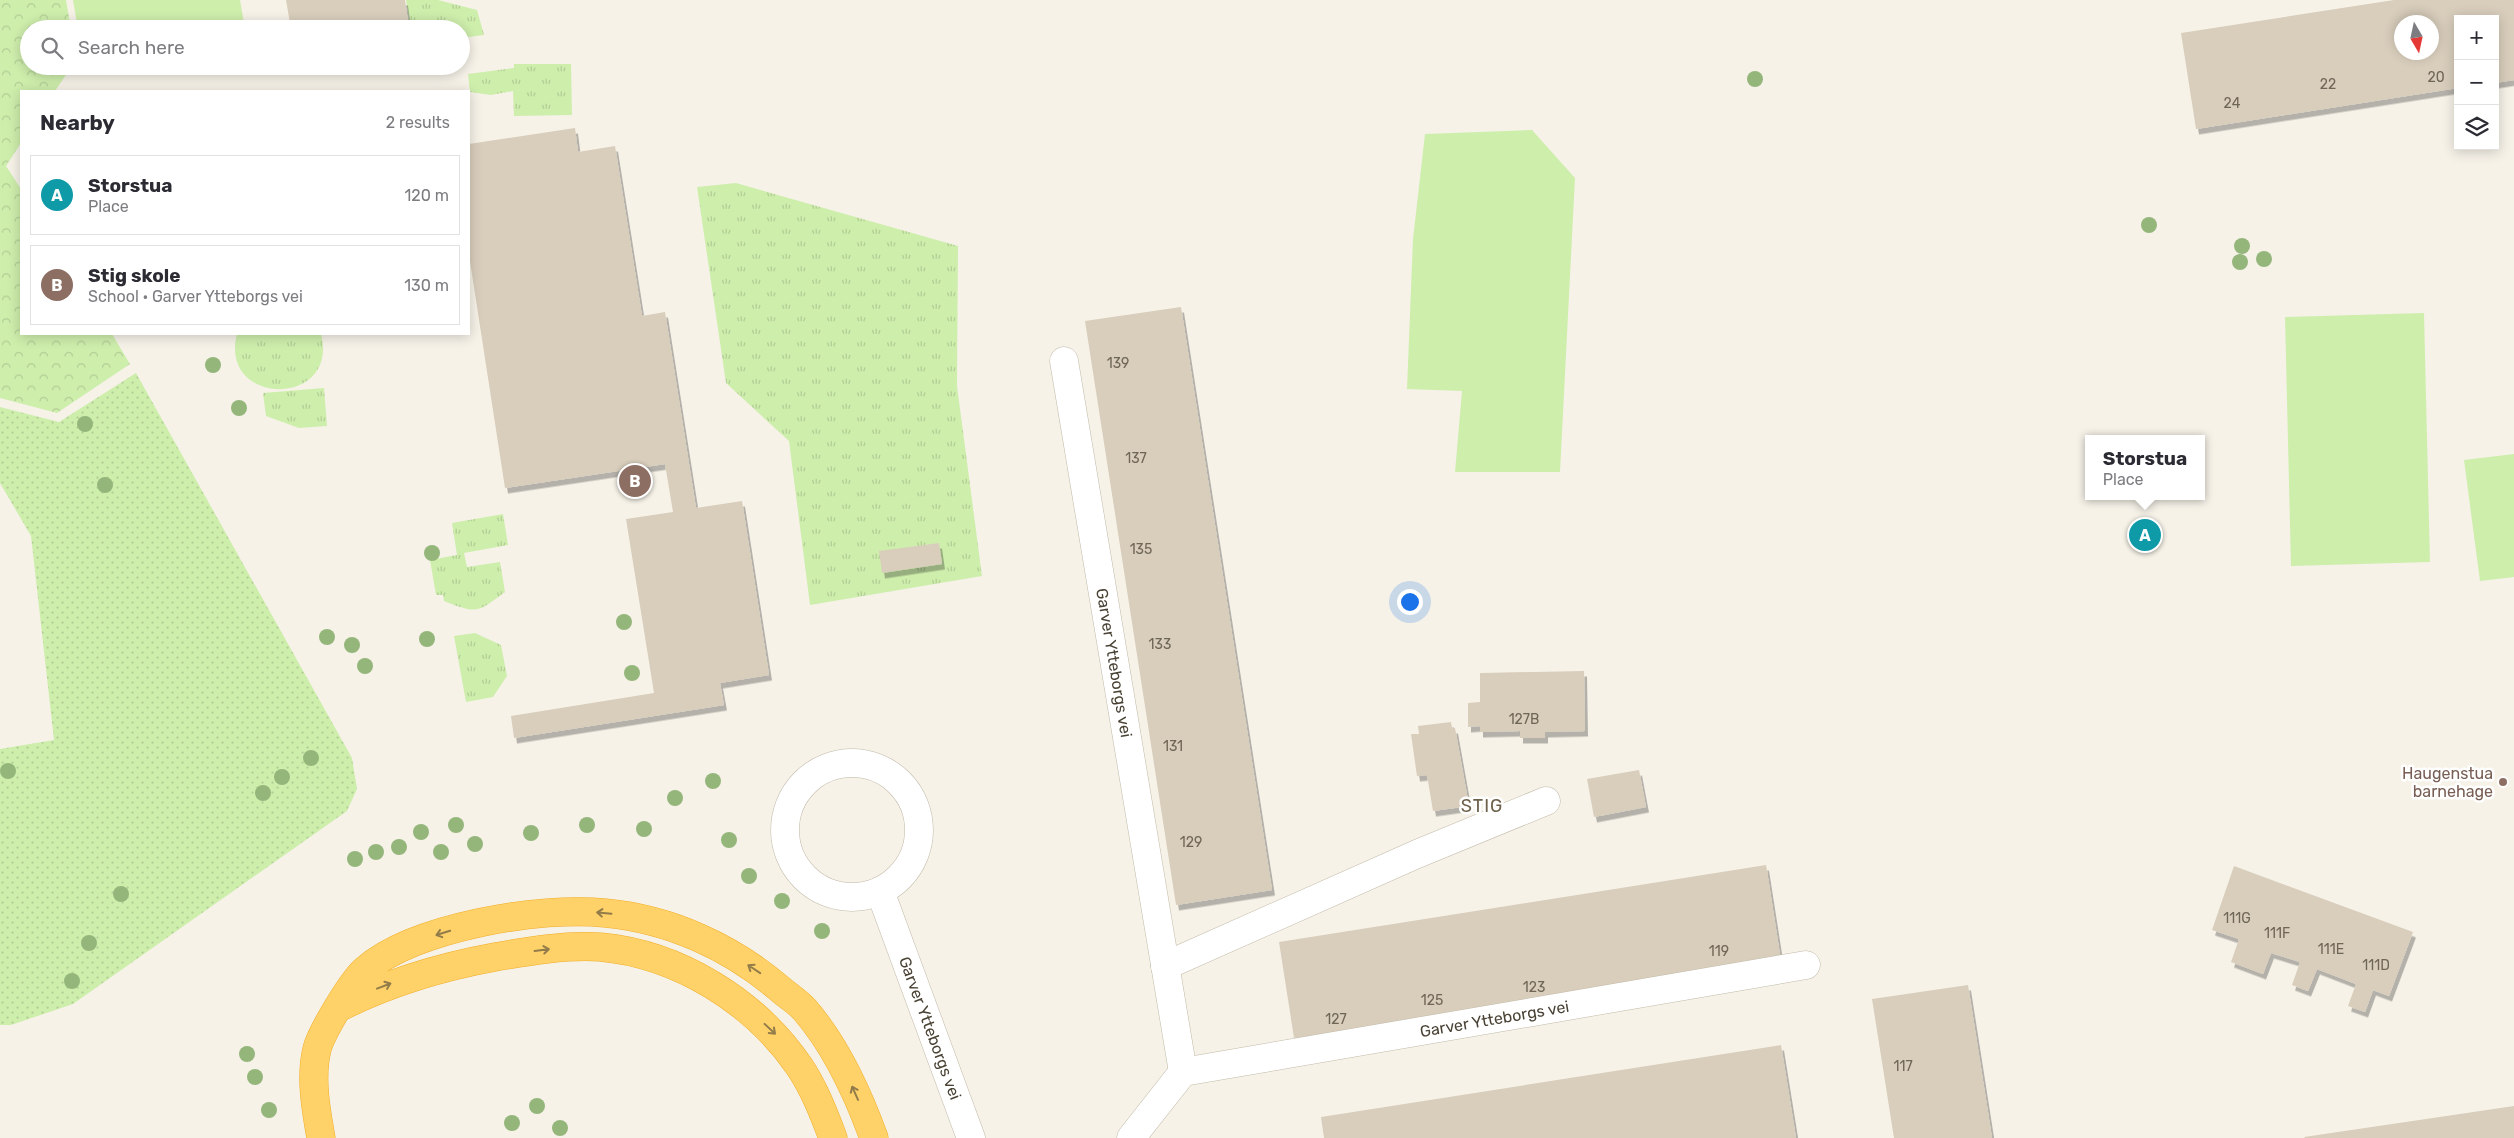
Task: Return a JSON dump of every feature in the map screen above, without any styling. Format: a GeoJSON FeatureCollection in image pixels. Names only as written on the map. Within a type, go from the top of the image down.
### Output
{"type":"FeatureCollection","features":[{"type":"Feature","properties":{"kind":"highway"},"geometry":{"type":"LineString","coordinates":[[321,1138],[315,1094],[314,1068],[317,1049],[326,1027],[364,970],[412,942],[452,930],[507,918],[559,912],[605,913],[655,922],[697,936],[733,955],[770,980],[804,1009],[831,1047],[852,1086],[874,1138]]}},
{"type":"Feature","properties":{"kind":"highway"},"geometry":{"type":"LineString","coordinates":[[340,1007],[378,988],[416,975],[513,954],[561,948],[601,947],[648,957],[686,971],[722,990],[753,1013],[776,1035],[800,1067],[820,1104],[833,1138]]}},
{"type":"Feature","properties":{"kind":"street","name":"Garver Ytteborgs vei"},"geometry":{"type":"LineString","coordinates":[[1064,361],[1183,1072],[1806,966]]}},
{"type":"Feature","properties":{"kind":"street"},"geometry":{"type":"LineString","coordinates":[[858,762],[875,767],[895,778],[915,805],[920,827],[917,850],[908,868],[892,885],[880,892],[858,897],[826,892],[806,879],[792,860],[787,847],[785,824],[794,796],[810,778],[834,765],[858,762]]}},
{"type":"Feature","properties":{"kind":"street"},"geometry":{"type":"LineString","coordinates":[[1166,966],[1417,854],[1546,801]]}},
{"type":"Feature","properties":{"kind":"street","name":"Garver Ytteborgs vei"},"geometry":{"type":"LineString","coordinates":[[880,892],[971,1138]]}},
{"type":"Feature","properties":{"kind":"street"},"geometry":{"type":"LineString","coordinates":[[1131,1138],[1183,1072]]}},
{"type":"Feature","properties":{"kind":"green space"},"geometry":{"type":"Polygon","coordinates":[[[0,0],[66,0],[69,20],[20,20],[20,75],[66,75],[56,90],[20,90],[20,145],[6,166],[20,187],[20,335],[113,335],[130,364],[57,413],[0,398],[0,0]]]}},
{"type":"Feature","properties":{"kind":"green space"},"geometry":{"type":"Polygon","coordinates":[[[73,0],[240,0],[243,20],[76,20],[73,0]]]}},
{"type":"Feature","properties":{"kind":"green space"},"geometry":{"type":"Polygon","coordinates":[[[406,0],[438,0],[477,10],[484,35],[470,37],[470,20],[409,20],[406,0]]]}},
{"type":"Feature","properties":{"kind":"green space"},"geometry":{"type":"Polygon","coordinates":[[[514,64],[571,64],[572,115],[514,116],[513,91],[491,95],[470,92],[468,75],[470,74],[514,68],[514,64]]]}},
{"type":"Feature","properties":{"kind":"green space"},"geometry":{"type":"Polygon","coordinates":[[[1532,130],[1575,178],[1560,472],[1455,472],[1462,391],[1407,389],[1413,239],[1425,134],[1532,130]]]}},
{"type":"Feature","properties":{"kind":"green space"},"geometry":{"type":"Polygon","coordinates":[[[736,183],[958,246],[957,386],[982,576],[810,605],[789,441],[726,383],[697,187],[736,183]]]}},
{"type":"Feature","properties":{"kind":"green space"},"geometry":{"type":"Polygon","coordinates":[[[2424,313],[2430,562],[2291,566],[2285,317],[2424,313]]]}},
{"type":"Feature","properties":{"kind":"green space"},"geometry":{"type":"Polygon","coordinates":[[[237,335],[321,335],[322,358],[313,375],[298,386],[279,389],[260,386],[245,375],[236,358],[237,335]]]}},
{"type":"Feature","properties":{"kind":"green space"},"geometry":{"type":"Polygon","coordinates":[[[136,373],[352,758],[357,789],[347,811],[73,1004],[11,1025],[0,1025],[0,749],[54,740],[31,536],[0,483],[0,407],[59,422],[136,373]]]}},
{"type":"Feature","properties":{"kind":"green space"},"geometry":{"type":"Polygon","coordinates":[[[324,388],[327,426],[299,428],[266,416],[263,393],[324,388]]]}},
{"type":"Feature","properties":{"kind":"green space"},"geometry":{"type":"Polygon","coordinates":[[[2514,454],[2514,577],[2480,581],[2464,460],[2514,454]]]}},
{"type":"Feature","properties":{"kind":"green space"},"geometry":{"type":"Polygon","coordinates":[[[503,514],[508,545],[464,553],[467,567],[500,562],[505,592],[482,608],[476,609],[464,608],[444,601],[443,595],[436,595],[430,560],[457,555],[452,523],[503,514]]]}},
{"type":"Feature","properties":{"kind":"green space"},"geometry":{"type":"Polygon","coordinates":[[[475,633],[501,645],[507,676],[493,697],[466,702],[454,636],[475,633]]]}},
{"type":"Feature","properties":{"kind":"building"},"geometry":{"type":"Polygon","coordinates":[[[286,0],[405,0],[408,20],[289,20],[286,0]]]}},
{"type":"Feature","properties":{"kind":"building"},"geometry":{"type":"Polygon","coordinates":[[[2394,0],[2514,0],[2514,80],[2499,82],[2499,15],[2454,15],[2454,89],[2196,129],[2181,33],[2394,0]]]}},
{"type":"Feature","properties":{"kind":"building"},"geometry":{"type":"Polygon","coordinates":[[[575,128],[578,152],[615,146],[642,316],[665,312],[696,508],[742,501],[769,675],[720,683],[724,705],[514,738],[511,716],[654,693],[626,519],[673,512],[665,464],[505,488],[470,261],[470,144],[575,128]]]}},
{"type":"Feature","properties":{"kind":"building"},"geometry":{"type":"Polygon","coordinates":[[[1181,307],[1272,890],[1176,905],[1085,321],[1181,307]]]}},
{"type":"Feature","properties":{"kind":"building"},"geometry":{"type":"Polygon","coordinates":[[[939,543],[942,564],[882,573],[879,551],[939,543]]]}},
{"type":"Feature","properties":{"kind":"building"},"geometry":{"type":"Polygon","coordinates":[[[1584,671],[1585,731],[1545,732],[1545,738],[1520,738],[1520,731],[1480,732],[1480,726],[1468,727],[1468,703],[1480,702],[1480,673],[1584,671]]]}},
{"type":"Feature","properties":{"kind":"building"},"geometry":{"type":"Polygon","coordinates":[[[1451,722],[1452,728],[1455,728],[1469,806],[1433,811],[1427,775],[1417,776],[1411,734],[1419,734],[1418,726],[1451,722]]]}},
{"type":"Feature","properties":{"kind":"building"},"geometry":{"type":"Polygon","coordinates":[[[1639,770],[1646,807],[1594,817],[1587,779],[1639,770]]]}},
{"type":"Feature","properties":{"kind":"building"},"geometry":{"type":"Polygon","coordinates":[[[1766,865],[1781,961],[1294,1038],[1279,942],[1766,865]]]}},
{"type":"Feature","properties":{"kind":"building"},"geometry":{"type":"Polygon","coordinates":[[[2234,866],[2413,932],[2389,996],[2373,990],[2365,1012],[2348,1006],[2356,984],[2317,969],[2308,991],[2292,985],[2300,962],[2271,953],[2263,974],[2231,962],[2239,939],[2212,930],[2234,866]]]}},
{"type":"Feature","properties":{"kind":"building"},"geometry":{"type":"Polygon","coordinates":[[[1968,985],[1992,1138],[1894,1138],[1872,999],[1968,985]]]}},
{"type":"Feature","properties":{"kind":"building"},"geometry":{"type":"Polygon","coordinates":[[[1781,1045],[1796,1138],[1324,1138],[1321,1117],[1781,1045]]]}},
{"type":"Feature","properties":{"kind":"building"},"geometry":{"type":"Polygon","coordinates":[[[2514,1106],[2514,1138],[2304,1137],[2514,1106]]]}},
{"type":"Feature","properties":{"kind":"place","name":"Stig skole"},"geometry":{"type":"Point","coordinates":[635,481]}},
{"type":"Feature","properties":{"kind":"place","name":"Storstua"},"geometry":{"type":"Point","coordinates":[2145,535]}},
{"type":"Feature","properties":{"kind":"place","name":"Haugenstua barnehage"},"geometry":{"type":"Point","coordinates":[2503,782]}},
{"type":"Feature","properties":{"kind":"district","name":"STIG"},"geometry":{"type":"Point","coordinates":[1482,806]}}]}
